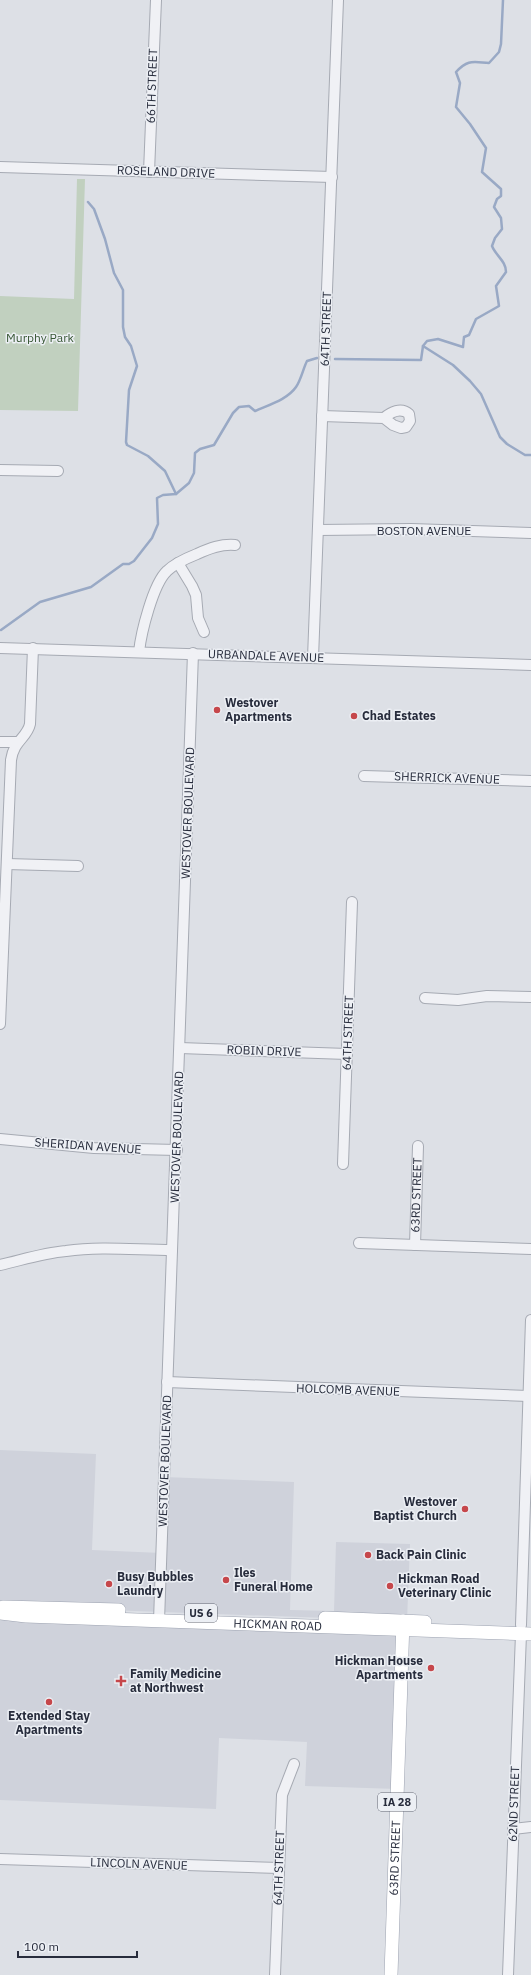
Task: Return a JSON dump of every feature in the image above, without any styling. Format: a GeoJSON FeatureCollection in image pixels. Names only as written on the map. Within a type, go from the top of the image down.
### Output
{"type":"FeatureCollection","features":[{"type":"Feature","properties":{"kind":"main road","name":"HICKMAN ROAD"},"geometry":{"type":"LineString","coordinates":[[0,1607],[22,1606],[159,1616]]}},
{"type":"Feature","properties":{"kind":"main road","name":"HICKMAN ROAD"},"geometry":{"type":"LineString","coordinates":[[0,1613],[159,1616],[526,1629]]}},
{"type":"Feature","properties":{"kind":"main road","name":"63RD STREET"},"geometry":{"type":"LineString","coordinates":[[391,1975],[403,1625]]}},
{"type":"Feature","properties":{"kind":"street","name":"66TH STREET"},"geometry":{"type":"LineString","coordinates":[[149,172],[156,0]]}},
{"type":"Feature","properties":{"kind":"street","name":"64TH STREET"},"geometry":{"type":"LineString","coordinates":[[313,658],[338,0]]}},
{"type":"Feature","properties":{"kind":"street","name":"ROSELAND DRIVE"},"geometry":{"type":"LineString","coordinates":[[0,167],[332,177]]}},
{"type":"Feature","properties":{"kind":"street"},"geometry":{"type":"LineString","coordinates":[[322,416],[384,418]]}},
{"type":"Feature","properties":{"kind":"street"},"geometry":{"type":"LineString","coordinates":[[0,470],[58,471]]}},
{"type":"Feature","properties":{"kind":"street","name":"BOSTON AVENUE"},"geometry":{"type":"LineString","coordinates":[[318,530],[411,529],[531,533]]}},
{"type":"Feature","properties":{"kind":"street"},"geometry":{"type":"LineString","coordinates":[[139,652],[156,588],[167,571],[178,563],[208,549],[220,545],[235,544]]}},
{"type":"Feature","properties":{"kind":"street"},"geometry":{"type":"LineString","coordinates":[[178,563],[194,590],[198,618],[204,632]]}},
{"type":"Feature","properties":{"kind":"street","name":"URBANDALE AVENUE"},"geometry":{"type":"LineString","coordinates":[[0,648],[531,665]]}},
{"type":"Feature","properties":{"kind":"street"},"geometry":{"type":"LineString","coordinates":[[0,1024],[11,760],[16,742],[27,732],[30,724],[33,648]]}},
{"type":"Feature","properties":{"kind":"street","name":"WESTOVER BOULEVARD"},"geometry":{"type":"LineString","coordinates":[[159,1616],[177,1150],[193,654]]}},
{"type":"Feature","properties":{"kind":"street"},"geometry":{"type":"LineString","coordinates":[[0,742],[16,742]]}},
{"type":"Feature","properties":{"kind":"street","name":"SHERRICK AVENUE"},"geometry":{"type":"LineString","coordinates":[[364,776],[531,781]]}},
{"type":"Feature","properties":{"kind":"street"},"geometry":{"type":"LineString","coordinates":[[7,864],[78,866]]}},
{"type":"Feature","properties":{"kind":"street","name":"64TH STREET"},"geometry":{"type":"LineString","coordinates":[[343,1164],[352,902]]}},
{"type":"Feature","properties":{"kind":"street"},"geometry":{"type":"LineString","coordinates":[[425,998],[458,1000],[487,996],[531,998]]}},
{"type":"Feature","properties":{"kind":"street","name":"ROBIN DRIVE"},"geometry":{"type":"LineString","coordinates":[[180,1048],[347,1054]]}},
{"type":"Feature","properties":{"kind":"street","name":"SHERIDAN AVENUE"},"geometry":{"type":"LineString","coordinates":[[0,1139],[94,1148],[177,1150]]}},
{"type":"Feature","properties":{"kind":"street","name":"63RD STREET"},"geometry":{"type":"LineString","coordinates":[[415,1245],[418,1146]]}},
{"type":"Feature","properties":{"kind":"street"},"geometry":{"type":"LineString","coordinates":[[359,1243],[531,1249]]}},
{"type":"Feature","properties":{"kind":"street"},"geometry":{"type":"LineString","coordinates":[[0,1265],[28,1256],[68,1250],[172,1250]]}},
{"type":"Feature","properties":{"kind":"street","name":"62ND STREET"},"geometry":{"type":"LineString","coordinates":[[508,1975],[513,1829],[526,1629],[531,1320]]}},
{"type":"Feature","properties":{"kind":"street","name":"HOLCOMB AVENUE"},"geometry":{"type":"LineString","coordinates":[[167,1382],[529,1392]]}},
{"type":"Feature","properties":{"kind":"street","name":"64TH STREET"},"geometry":{"type":"LineString","coordinates":[[275,1975],[282,1795],[294,1764]]}},
{"type":"Feature","properties":{"kind":"street"},"geometry":{"type":"LineString","coordinates":[[513,1829],[531,1827]]}},
{"type":"Feature","properties":{"kind":"street","name":"LINCOLN AVENUE"},"geometry":{"type":"LineString","coordinates":[[0,1859],[279,1868]]}},
{"type":"Feature","properties":{"kind":"shaded area"},"geometry":{"type":"Polygon","coordinates":[[[0,1450],[96,1454],[92,1550],[161,1553],[164,1477],[294,1482],[290,1610],[334,1611],[336,1542],[410,1544],[407,1621],[0,1606],[0,1450]]]}},
{"type":"Feature","properties":{"kind":"shaded area"},"geometry":{"type":"Polygon","coordinates":[[[0,1613],[402,1630],[397,1789],[305,1786],[307,1742],[219,1738],[216,1809],[0,1800],[0,1613]]]}},
{"type":"Feature","properties":{"kind":"green space","name":"Murphy Park"},"geometry":{"type":"Polygon","coordinates":[[[77,179],[85,179],[78,411],[0,410],[0,296],[74,299],[77,179]]]}},
{"type":"Feature","properties":{"kind":"waterway"},"geometry":{"type":"LineString","coordinates":[[335,359],[421,360],[423,346],[427,341],[438,339],[463,347],[464,337],[469,335],[476,319],[499,306],[496,286],[506,272],[506,268],[492,246],[495,238],[502,229],[501,218],[494,207],[497,199],[501,196],[501,189],[482,172],[486,148],[470,124],[456,107],[460,83],[456,72],[467,63],[489,63],[499,52],[501,44],[503,0]]}},
{"type":"Feature","properties":{"kind":"waterway"},"geometry":{"type":"LineString","coordinates":[[88,202],[94,209],[105,239],[114,273],[123,290],[123,327],[125,337],[131,346],[137,366],[129,390],[126,442],[127,445],[148,456],[165,471],[176,494]]}},
{"type":"Feature","properties":{"kind":"waterway"},"geometry":{"type":"LineString","coordinates":[[423,346],[453,365],[470,381],[481,394],[500,437],[507,444],[525,455],[531,455]]}},
{"type":"Feature","properties":{"kind":"waterway"},"geometry":{"type":"LineString","coordinates":[[1,630],[40,602],[91,587],[123,564],[129,564],[134,561],[152,538],[158,524],[157,498],[163,495],[176,494],[189,483],[194,473],[195,453],[200,449],[214,445],[233,413],[239,407],[249,406],[255,411],[277,402],[292,392],[301,378],[307,361],[317,358]]}},
{"type":"Feature","properties":{"kind":"place","name":"Westover Apartments"},"geometry":{"type":"Point","coordinates":[217,710]}},
{"type":"Feature","properties":{"kind":"place","name":"Chad Estates"},"geometry":{"type":"Point","coordinates":[354,716]}},
{"type":"Feature","properties":{"kind":"place","name":"Westover Baptist Church"},"geometry":{"type":"Point","coordinates":[465,1509]}},
{"type":"Feature","properties":{"kind":"place","name":"Back Pain Clinic"},"geometry":{"type":"Point","coordinates":[368,1555]}},
{"type":"Feature","properties":{"kind":"place","name":"Iles Funeral Home"},"geometry":{"type":"Point","coordinates":[226,1580]}},
{"type":"Feature","properties":{"kind":"place","name":"Busy Bubbles Laundry"},"geometry":{"type":"Point","coordinates":[109,1584]}},
{"type":"Feature","properties":{"kind":"place","name":"Hickman Road Veterinary Clinic"},"geometry":{"type":"Point","coordinates":[390,1586]}},
{"type":"Feature","properties":{"kind":"place","name":"Hickman House Apartments"},"geometry":{"type":"Point","coordinates":[431,1668]}},
{"type":"Feature","properties":{"kind":"place","name":"Family Medicine at Northwest"},"geometry":{"type":"Point","coordinates":[121,1681]}},
{"type":"Feature","properties":{"kind":"place","name":"Extended Stay Apartments"},"geometry":{"type":"Point","coordinates":[49,1702]}}]}
